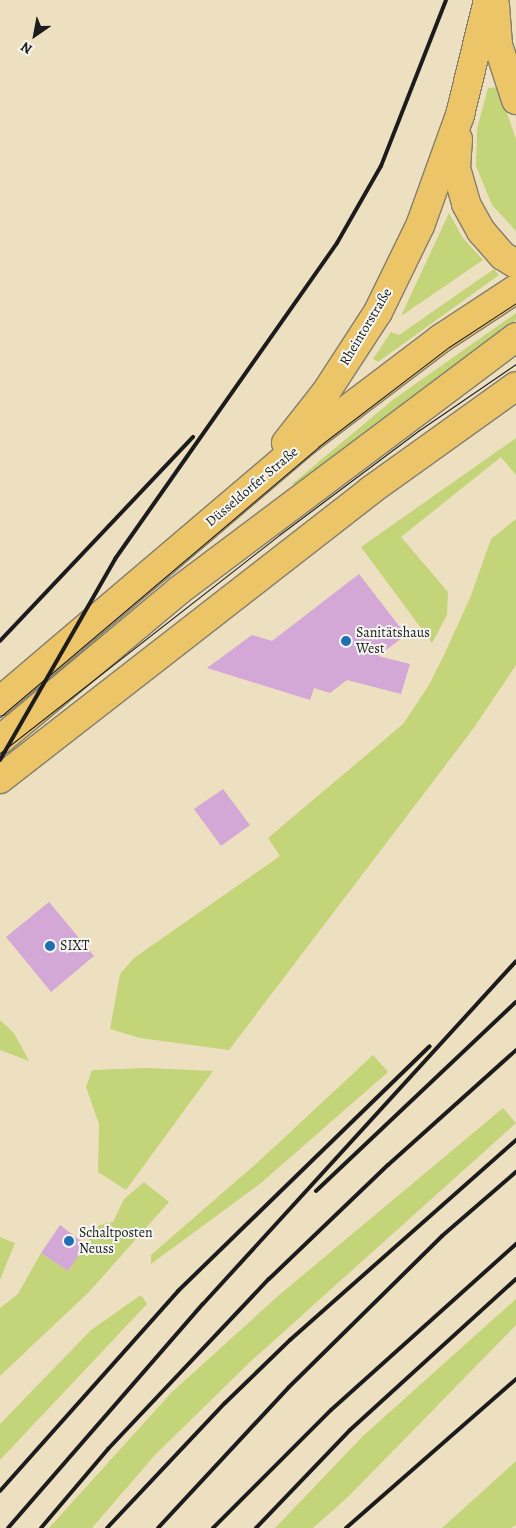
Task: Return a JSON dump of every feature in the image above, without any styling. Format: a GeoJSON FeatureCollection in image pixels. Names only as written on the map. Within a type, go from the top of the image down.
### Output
{"type":"FeatureCollection","features":[{"type":"Feature","properties":{"kind":"main road","name":"Rheintorstraße"},"geometry":{"type":"LineString","coordinates":[[248,491],[326,392],[378,312],[420,226],[460,115],[488,0]]}},
{"type":"Feature","properties":{"kind":"main road"},"geometry":{"type":"LineString","coordinates":[[495,0],[498,45],[516,100]]}},
{"type":"Feature","properties":{"kind":"main road","name":"Rheintorstraße"},"geometry":{"type":"LineString","coordinates":[[460,115],[456,168],[466,204],[481,231],[502,256],[516,264]]}},
{"type":"Feature","properties":{"kind":"main road","name":"Düsseldorfer Straße"},"geometry":{"type":"LineString","coordinates":[[0,700],[307,440],[440,339],[516,289]]}},
{"type":"Feature","properties":{"kind":"main road"},"geometry":{"type":"LineString","coordinates":[[0,740],[178,591],[516,337]]}},
{"type":"Feature","properties":{"kind":"main road"},"geometry":{"type":"LineString","coordinates":[[0,779],[371,490],[516,386]]}},
{"type":"Feature","properties":{"kind":"green space"},"geometry":{"type":"Polygon","coordinates":[[[498,87],[516,139],[516,231],[492,205],[476,166],[477,129],[488,88],[498,87]]]}},
{"type":"Feature","properties":{"kind":"green space"},"geometry":{"type":"Polygon","coordinates":[[[449,213],[463,238],[483,260],[401,316],[449,213]]]}},
{"type":"Feature","properties":{"kind":"green space"},"geometry":{"type":"Polygon","coordinates":[[[494,269],[499,275],[378,362],[373,359],[391,332],[399,335],[494,269]]]}},
{"type":"Feature","properties":{"kind":"green space"},"geometry":{"type":"Polygon","coordinates":[[[516,313],[516,320],[499,339],[298,485],[292,484],[394,399],[516,313]]]}},
{"type":"Feature","properties":{"kind":"green space"},"geometry":{"type":"Polygon","coordinates":[[[516,438],[516,475],[501,457],[401,537],[448,592],[447,615],[432,643],[361,547],[516,438]]]}},
{"type":"Feature","properties":{"kind":"green space"},"geometry":{"type":"Polygon","coordinates":[[[516,519],[516,665],[473,729],[229,1050],[140,1038],[110,1029],[120,974],[134,958],[280,856],[268,838],[403,724],[429,685],[443,657],[470,598],[491,539],[516,519]]]}},
{"type":"Feature","properties":{"kind":"green space"},"geometry":{"type":"Polygon","coordinates":[[[0,1020],[14,1033],[29,1061],[0,1050],[0,1020]]]}},
{"type":"Feature","properties":{"kind":"green space"},"geometry":{"type":"Polygon","coordinates":[[[373,1055],[388,1072],[261,1183],[151,1264],[151,1255],[257,1163],[373,1055]]]}},
{"type":"Feature","properties":{"kind":"green space"},"geometry":{"type":"Polygon","coordinates":[[[147,1068],[213,1071],[126,1190],[98,1172],[99,1124],[86,1087],[92,1070],[147,1068]]]}},
{"type":"Feature","properties":{"kind":"green space"},"geometry":{"type":"Polygon","coordinates":[[[503,1108],[516,1123],[250,1362],[155,1455],[92,1528],[49,1528],[171,1393],[278,1296],[503,1108]]]}},
{"type":"Feature","properties":{"kind":"green space"},"geometry":{"type":"Polygon","coordinates":[[[144,1182],[169,1202],[89,1292],[0,1376],[0,1308],[18,1294],[41,1253],[68,1271],[99,1225],[113,1222],[124,1199],[144,1182]]]}},
{"type":"Feature","properties":{"kind":"green space"},"geometry":{"type":"Polygon","coordinates":[[[0,1237],[15,1243],[0,1280],[0,1237]]]}},
{"type":"Feature","properties":{"kind":"green space"},"geometry":{"type":"Polygon","coordinates":[[[141,1295],[147,1304],[0,1460],[0,1424],[91,1330],[141,1295]]]}},
{"type":"Feature","properties":{"kind":"green space"},"geometry":{"type":"Polygon","coordinates":[[[516,1299],[516,1325],[348,1497],[313,1528],[275,1528],[363,1436],[516,1299]]]}},
{"type":"Feature","properties":{"kind":"green space"},"geometry":{"type":"Polygon","coordinates":[[[516,1461],[516,1525],[511,1528],[442,1528],[516,1461]]]}},
{"type":"Feature","properties":{"kind":"building","name":"Sanitätshaus West"},"geometry":{"type":"Polygon","coordinates":[[[359,574],[406,635],[378,656],[410,664],[401,694],[347,680],[330,693],[314,688],[310,700],[207,668],[252,635],[272,641],[359,574]]]}},
{"type":"Feature","properties":{"kind":"building"},"geometry":{"type":"Polygon","coordinates":[[[223,789],[250,825],[221,846],[194,809],[223,789]]]}},
{"type":"Feature","properties":{"kind":"building","name":"SIXT"},"geometry":{"type":"Polygon","coordinates":[[[49,902],[94,956],[51,992],[6,937],[49,902]]]}},
{"type":"Feature","properties":{"kind":"building"},"geometry":{"type":"Polygon","coordinates":[[[60,1225],[86,1245],[68,1271],[41,1253],[60,1225]]]}},
{"type":"Feature","properties":{"kind":"tram line"},"geometry":{"type":"LineString","coordinates":[[0,717],[318,447],[449,347],[516,303]]}},
{"type":"Feature","properties":{"kind":"tram line"},"geometry":{"type":"LineString","coordinates":[[0,753],[279,535],[418,431],[516,364]]}},
{"type":"Feature","properties":{"kind":"railway"},"geometry":{"type":"LineString","coordinates":[[0,760],[115,559],[337,243],[381,166],[446,0]]}},
{"type":"Feature","properties":{"kind":"railway"},"geometry":{"type":"LineString","coordinates":[[0,641],[193,437]]}},
{"type":"Feature","properties":{"kind":"railway"},"geometry":{"type":"LineString","coordinates":[[8,1528],[203,1304],[516,961]]}},
{"type":"Feature","properties":{"kind":"railway"},"geometry":{"type":"LineString","coordinates":[[316,1191],[516,1002]]}},
{"type":"Feature","properties":{"kind":"railway"},"geometry":{"type":"LineString","coordinates":[[0,1491],[178,1291],[430,1046]]}},
{"type":"Feature","properties":{"kind":"railway"},"geometry":{"type":"LineString","coordinates":[[41,1528],[108,1449],[269,1279],[388,1165],[516,1050]]}},
{"type":"Feature","properties":{"kind":"railway"},"geometry":{"type":"LineString","coordinates":[[107,1528],[225,1403],[290,1340],[516,1140]]}},
{"type":"Feature","properties":{"kind":"railway"},"geometry":{"type":"LineString","coordinates":[[158,1528],[289,1387],[442,1236],[516,1172]]}},
{"type":"Feature","properties":{"kind":"railway"},"geometry":{"type":"LineString","coordinates":[[213,1528],[331,1410],[516,1244]]}},
{"type":"Feature","properties":{"kind":"railway"},"geometry":{"type":"LineString","coordinates":[[256,1528],[350,1430],[516,1279]]}},
{"type":"Feature","properties":{"kind":"railway"},"geometry":{"type":"LineString","coordinates":[[346,1528],[516,1379]]}},
{"type":"Feature","properties":{"kind":"place","name":"Sanitätshaus West"},"geometry":{"type":"Point","coordinates":[346,641]}},
{"type":"Feature","properties":{"kind":"place","name":"SIXT"},"geometry":{"type":"Point","coordinates":[50,946]}},
{"type":"Feature","properties":{"kind":"place","name":"Schaltposten Neuss"},"geometry":{"type":"Point","coordinates":[69,1241]}}]}
